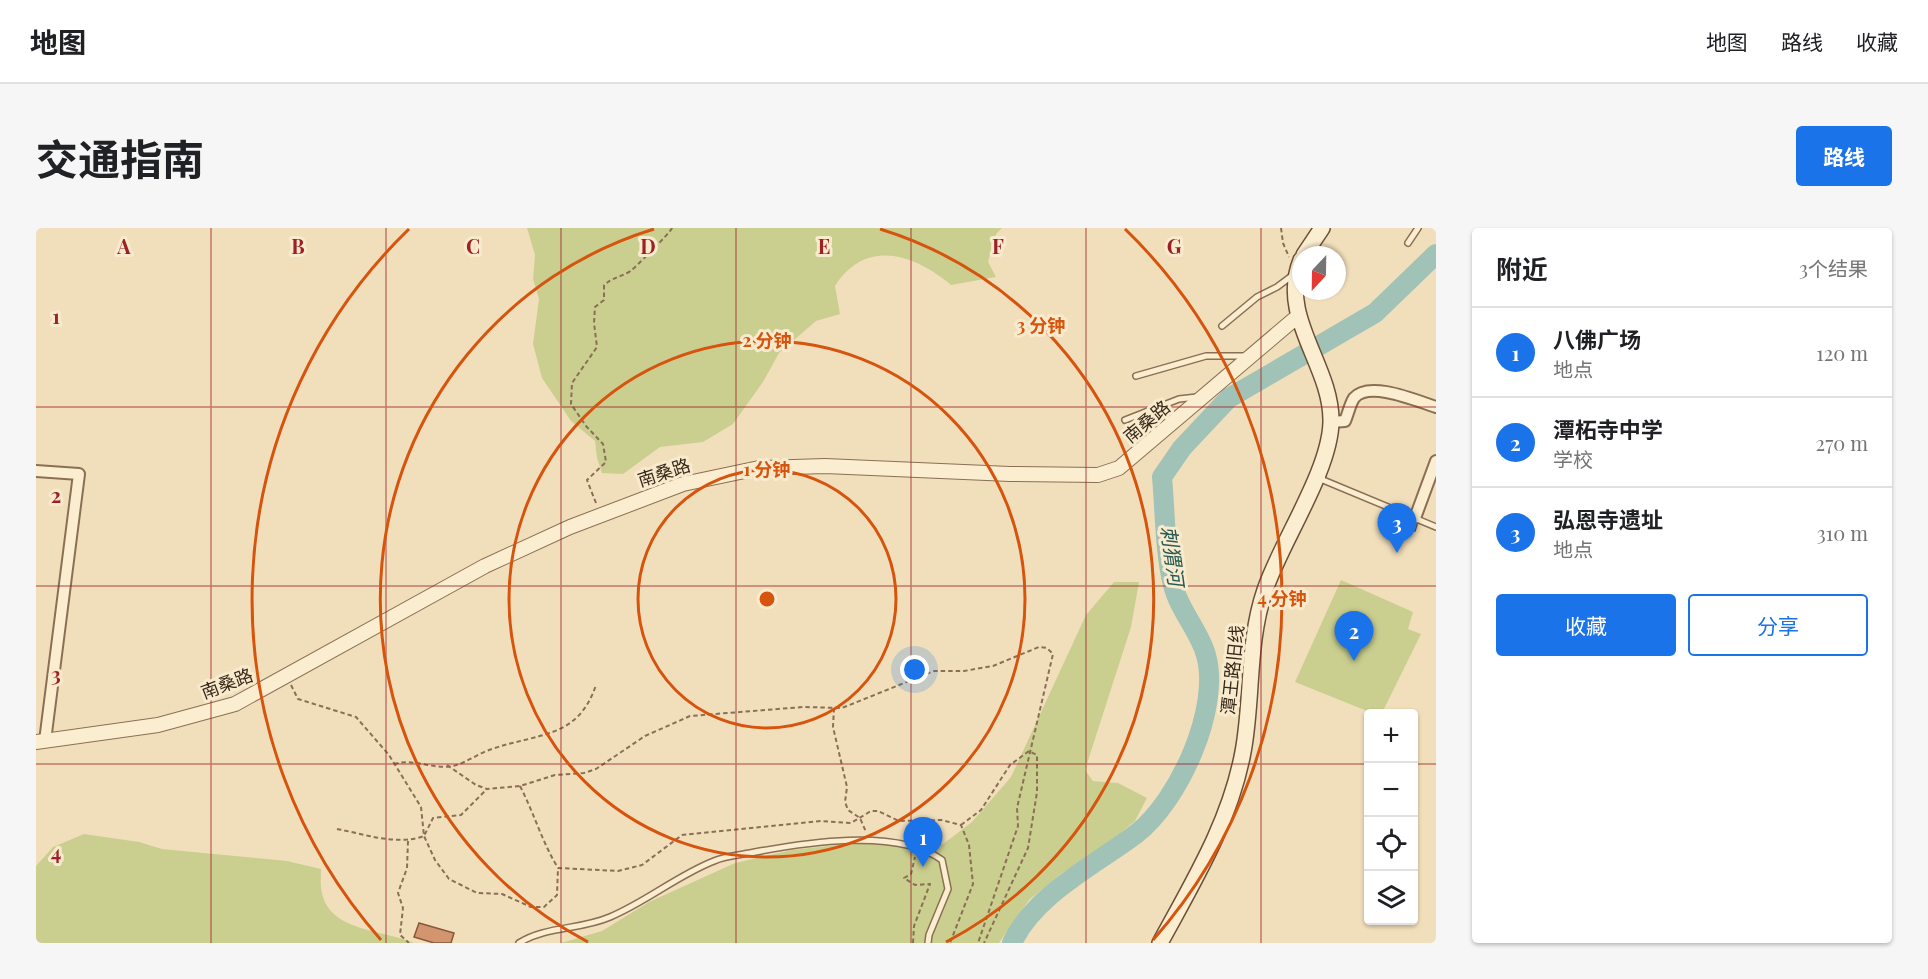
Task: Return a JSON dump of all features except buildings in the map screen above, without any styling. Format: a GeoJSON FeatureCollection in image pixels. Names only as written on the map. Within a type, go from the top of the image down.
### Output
{"type":"FeatureCollection","features":[{"type":"Feature","properties":{"kind":"main road"},"geometry":{"type":"LineString","coordinates":[[1310,246],[1322,228]]}},
{"type":"Feature","properties":{"kind":"main road","name":"潭王路旧线"},"geometry":{"type":"LineString","coordinates":[[1160,943],[1213,844],[1232,798],[1246,735],[1251,665],[1259,609],[1270,576],[1319,468],[1331,422],[1330,406],[1322,379],[1299,320],[1295,300]]}},
{"type":"Feature","properties":{"kind":"street","name":"南桑路"},"geometry":{"type":"LineString","coordinates":[[40,742],[158,725],[235,704],[485,566],[600,515],[683,483],[759,468],[825,466],[1010,474],[1098,475],[1119,468],[1251,357],[1299,320]]}},
{"type":"Feature","properties":{"kind":"street"},"geometry":{"type":"LineString","coordinates":[[1331,422],[1345,421],[1354,399],[1364,391],[1380,391],[1436,407]]}},
{"type":"Feature","properties":{"kind":"street"},"geometry":{"type":"LineString","coordinates":[[1415,518],[1436,461]]}},
{"type":"Feature","properties":{"kind":"street"},"geometry":{"type":"LineString","coordinates":[[36,471],[79,474],[40,742]]}},
{"type":"Feature","properties":{"kind":"lane"},"geometry":{"type":"LineString","coordinates":[[1408,243],[1418,228]]}},
{"type":"Feature","properties":{"kind":"lane"},"geometry":{"type":"LineString","coordinates":[[1222,326],[1251,301],[1277,287],[1292,273]]}},
{"type":"Feature","properties":{"kind":"lane"},"geometry":{"type":"LineString","coordinates":[[1136,376],[1206,356],[1251,357]]}},
{"type":"Feature","properties":{"kind":"lane"},"geometry":{"type":"LineString","coordinates":[[1125,420],[1179,399],[1205,397]]}},
{"type":"Feature","properties":{"kind":"lane"},"geometry":{"type":"LineString","coordinates":[[1319,468],[1323,480],[1436,527]]}},
{"type":"Feature","properties":{"kind":"lane"},"geometry":{"type":"LineString","coordinates":[[519,943],[536,932],[562,930],[609,918],[715,860],[811,842],[880,843],[919,848],[928,850],[942,860],[948,889],[929,935],[928,943]]}},
{"type":"Feature","properties":{"kind":"path"},"geometry":{"type":"LineString","coordinates":[[600,515],[587,480],[606,462],[603,444],[586,426],[571,404],[572,383],[597,347],[595,307],[604,300],[604,285],[617,275],[630,272],[646,254],[664,241],[672,228]]}},
{"type":"Feature","properties":{"kind":"path"},"geometry":{"type":"LineString","coordinates":[[1281,228],[1282,243],[1292,257]]}},
{"type":"Feature","properties":{"kind":"path"},"geometry":{"type":"LineString","coordinates":[[447,765],[476,785],[487,789],[520,786],[555,775],[585,773],[596,769],[645,736],[690,716],[803,707],[843,708],[934,671],[964,671],[993,666],[1039,647],[1047,648],[1053,654],[1017,808],[1018,826],[978,943]]}},
{"type":"Feature","properties":{"kind":"path"},"geometry":{"type":"LineString","coordinates":[[287,677],[298,699],[356,717],[394,764],[421,807],[424,836],[435,860],[450,879],[477,893],[502,894],[531,907],[544,907],[557,895],[558,868]]}},
{"type":"Feature","properties":{"kind":"path"},"geometry":{"type":"LineString","coordinates":[[394,764],[407,760],[425,765],[453,766],[492,748],[558,731],[579,717],[590,704],[596,685]]}},
{"type":"Feature","properties":{"kind":"path"},"geometry":{"type":"LineString","coordinates":[[834,708],[833,727],[848,787],[845,802],[848,810],[860,818],[863,829],[880,843]]}},
{"type":"Feature","properties":{"kind":"path"},"geometry":{"type":"LineString","coordinates":[[961,825],[981,810],[1011,765],[1029,752]]}},
{"type":"Feature","properties":{"kind":"path"},"geometry":{"type":"LineString","coordinates":[[984,943],[1029,848],[1033,832],[1037,755],[1029,752]]}},
{"type":"Feature","properties":{"kind":"path"},"geometry":{"type":"LineString","coordinates":[[337,829],[408,841],[424,836],[433,818],[460,815],[487,789]]}},
{"type":"Feature","properties":{"kind":"path"},"geometry":{"type":"LineString","coordinates":[[408,841],[407,868],[398,894],[403,908],[400,935],[409,943]]}},
{"type":"Feature","properties":{"kind":"path"},"geometry":{"type":"LineString","coordinates":[[913,943],[914,927],[930,884],[915,885],[904,878],[911,874],[912,864],[919,848]]}},
{"type":"Feature","properties":{"kind":"green space"},"geometry":{"type":"Polygon","coordinates":[[[527,228],[1002,228],[996,234],[988,262],[996,277],[951,285],[922,265],[906,259],[876,256],[861,261],[847,271],[835,286],[840,314],[816,321],[779,353],[763,382],[733,424],[703,442],[660,447],[623,474],[602,473],[595,441],[571,421],[542,378],[533,344],[539,299],[533,279],[535,255],[527,228]]]}},
{"type":"Feature","properties":{"kind":"green space"},"geometry":{"type":"Polygon","coordinates":[[[1341,580],[1413,612],[1408,629],[1421,634],[1384,709],[1364,710],[1295,682],[1341,580]]]}},
{"type":"Feature","properties":{"kind":"green space"},"geometry":{"type":"Polygon","coordinates":[[[1114,582],[1139,582],[1131,627],[1085,770],[1093,781],[1118,783],[1147,798],[1135,821],[1098,852],[1062,873],[1029,900],[999,943],[561,943],[602,931],[649,902],[735,863],[792,850],[873,841],[943,844],[972,822],[1011,777],[1086,615],[1114,582]]]}},
{"type":"Feature","properties":{"kind":"green space"},"geometry":{"type":"Polygon","coordinates":[[[84,834],[139,842],[162,849],[287,861],[321,869],[322,893],[327,906],[336,915],[360,928],[414,943],[36,943],[36,866],[53,847],[84,834]]]}},
{"type":"Feature","properties":{"kind":"waterway","name":"刺猬河"},"geometry":{"type":"LineString","coordinates":[[1012,943],[1022,926],[1051,895],[1136,834],[1152,819],[1181,777],[1202,726],[1209,677],[1206,655],[1176,594],[1170,573],[1162,477],[1182,448],[1229,398],[1375,313],[1436,254]]}},
{"type":"Feature","properties":{"kind":"place","name":"弘恩寺遗址"},"geometry":{"type":"Point","coordinates":[1397,553]}},
{"type":"Feature","properties":{"kind":"place","name":"潭柘寺中学"},"geometry":{"type":"Point","coordinates":[1354,661]}},
{"type":"Feature","properties":{"kind":"place","name":"八佛广场"},"geometry":{"type":"Point","coordinates":[923,867]}}]}
